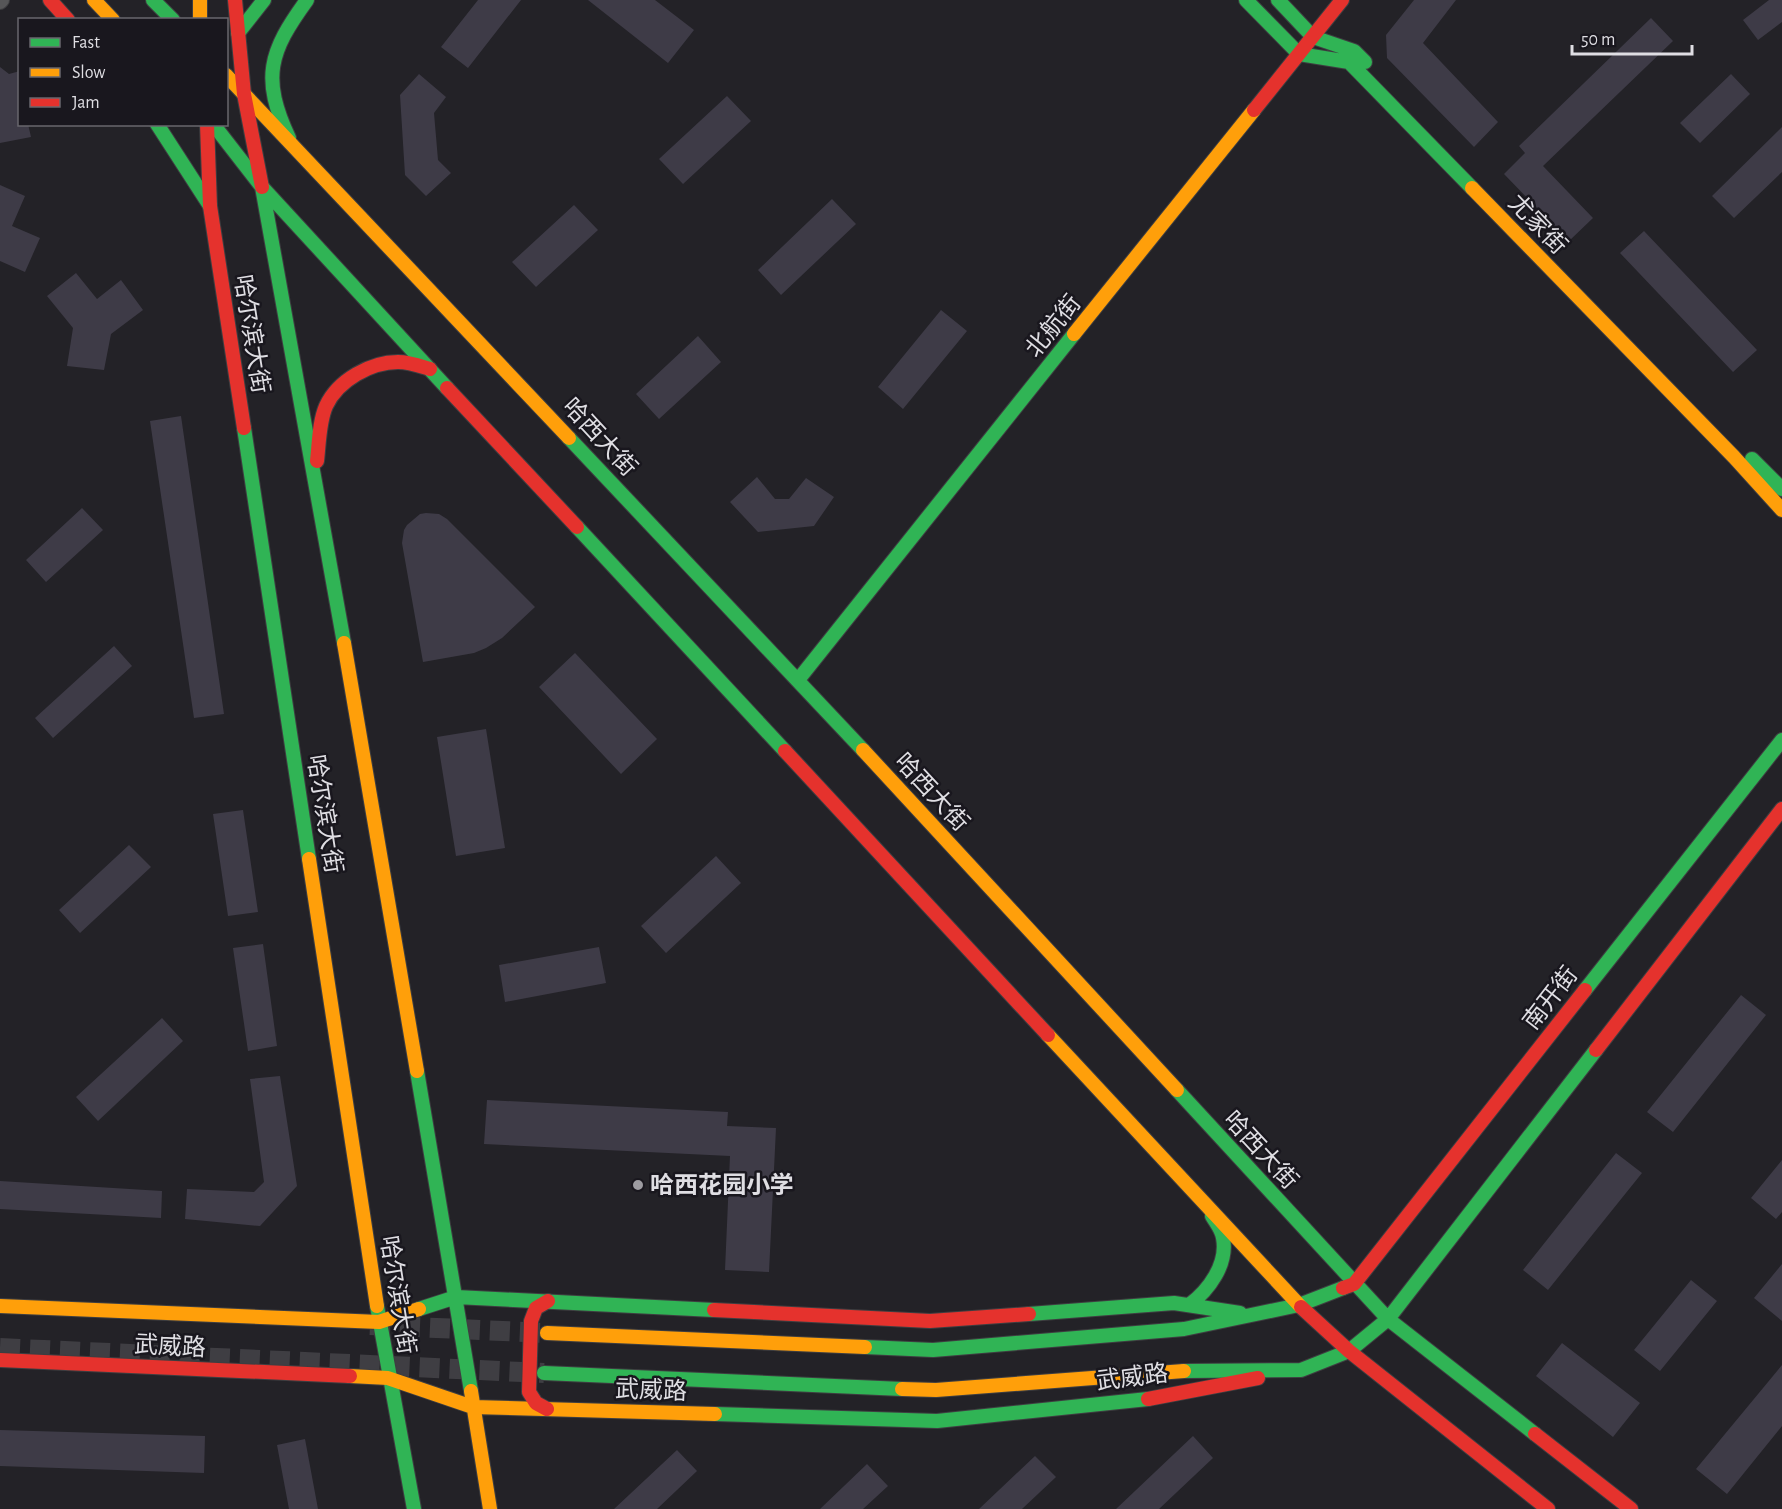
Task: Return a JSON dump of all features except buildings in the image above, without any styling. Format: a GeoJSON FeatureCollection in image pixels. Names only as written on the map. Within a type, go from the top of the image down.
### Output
{"type":"FeatureCollection","features":[{"type":"Feature","properties":{"kind":"main road"},"geometry":{"type":"LineString","coordinates":[[50,0],[66,18]]}},
{"type":"Feature","properties":{"kind":"main road"},"geometry":{"type":"LineString","coordinates":[[94,0],[111,18]]}},
{"type":"Feature","properties":{"kind":"main road"},"geometry":{"type":"LineString","coordinates":[[200,0],[200,18]]}},
{"type":"Feature","properties":{"kind":"main road"},"geometry":{"type":"LineString","coordinates":[[238,33],[264,0]]}},
{"type":"Feature","properties":{"kind":"main road"},"geometry":{"type":"LineString","coordinates":[[293,146],[277,111],[272,88],[272,65],[282,33],[307,0]]}},
{"type":"Feature","properties":{"kind":"main road"},"geometry":{"type":"LineString","coordinates":[[1246,0],[1299,54]]}},
{"type":"Feature","properties":{"kind":"main road","name":"尤家街"},"geometry":{"type":"LineString","coordinates":[[1278,0],[1313,37],[1354,51],[1782,489]]}},
{"type":"Feature","properties":{"kind":"main road","name":"北航街"},"geometry":{"type":"LineString","coordinates":[[798,680],[1342,0]]}},
{"type":"Feature","properties":{"kind":"main road"},"geometry":{"type":"LineString","coordinates":[[157,2],[170,18]]}},
{"type":"Feature","properties":{"kind":"main road","name":"哈尔滨大街"},"geometry":{"type":"LineString","coordinates":[[235,7],[244,94],[315,476],[456,1297],[490,1509]]}},
{"type":"Feature","properties":{"kind":"main road","name":"尤家街"},"geometry":{"type":"LineString","coordinates":[[1299,54],[1349,62],[1782,510]]}},
{"type":"Feature","properties":{"kind":"main road","name":"哈西大街"},"geometry":{"type":"LineString","coordinates":[[228,77],[798,680],[1354,1284],[1389,1319],[1631,1509]]}},
{"type":"Feature","properties":{"kind":"main road"},"geometry":{"type":"LineString","coordinates":[[159,126],[210,206]]}},
{"type":"Feature","properties":{"kind":"main road","name":"哈尔滨大街"},"geometry":{"type":"LineString","coordinates":[[207,126],[210,206],[379,1322],[414,1509]]}},
{"type":"Feature","properties":{"kind":"main road"},"geometry":{"type":"LineString","coordinates":[[215,126],[262,187],[1299,1305],[1349,1351],[1548,1509]]}},
{"type":"Feature","properties":{"kind":"main road"},"geometry":{"type":"LineString","coordinates":[[315,476],[326,407],[337,391],[358,374],[376,366],[397,362],[430,369]]}},
{"type":"Feature","properties":{"kind":"main road","name":"南开街"},"geometry":{"type":"LineString","coordinates":[[1354,1284],[1782,740]]}},
{"type":"Feature","properties":{"kind":"main road"},"geometry":{"type":"LineString","coordinates":[[1389,1319],[1782,809]]}},
{"type":"Feature","properties":{"kind":"main road"},"geometry":{"type":"LineString","coordinates":[[1189,1305],[1200,1298],[1213,1280],[1221,1262],[1223,1238],[1207,1206]]}},
{"type":"Feature","properties":{"kind":"main road","name":"武威路"},"geometry":{"type":"LineString","coordinates":[[547,1333],[933,1350],[1184,1329],[1299,1305],[1354,1284]]}},
{"type":"Feature","properties":{"kind":"main road","name":"武威路"},"geometry":{"type":"LineString","coordinates":[[0,1306],[379,1322],[456,1297],[930,1322],[1174,1303],[1254,1316]]}},
{"type":"Feature","properties":{"kind":"main road"},"geometry":{"type":"LineString","coordinates":[[548,1301],[536,1308],[531,1321],[529,1392],[536,1403],[548,1409]]}},
{"type":"Feature","properties":{"kind":"main road","name":"武威路"},"geometry":{"type":"LineString","coordinates":[[0,1360],[388,1378],[472,1407],[937,1422],[1148,1399],[1300,1370],[1349,1351],[1389,1319]]}},
{"type":"Feature","properties":{"kind":"main road","name":"武威路"},"geometry":{"type":"LineString","coordinates":[[544,1373],[936,1390],[1197,1370],[1300,1370]]}},
{"type":"Feature","properties":{"kind":"tunnel"},"geometry":{"type":"LineString","coordinates":[[370,1325],[547,1333]]}},
{"type":"Feature","properties":{"kind":"tunnel"},"geometry":{"type":"LineString","coordinates":[[0,1348],[544,1373]]}},
{"type":"Feature","properties":{"kind":"traffic: fast"},"geometry":{"type":"LineString","coordinates":[[153,0],[171,18]]}},
{"type":"Feature","properties":{"kind":"traffic: fast"},"geometry":{"type":"LineString","coordinates":[[238,33],[264,0]]}},
{"type":"Feature","properties":{"kind":"traffic: fast"},"geometry":{"type":"LineString","coordinates":[[289,138],[275,98],[272,82],[273,66],[284,35],[307,0]]}},
{"type":"Feature","properties":{"kind":"traffic: fast"},"geometry":{"type":"LineString","coordinates":[[1246,0],[1299,54],[1349,62],[1472,188]]}},
{"type":"Feature","properties":{"kind":"traffic: fast"},"geometry":{"type":"LineString","coordinates":[[1278,0],[1313,37],[1354,51],[1365,62]]}},
{"type":"Feature","properties":{"kind":"traffic: fast"},"geometry":{"type":"LineString","coordinates":[[158,126],[210,206]]}},
{"type":"Feature","properties":{"kind":"traffic: fast"},"geometry":{"type":"LineString","coordinates":[[215,126],[262,187],[447,388]]}},
{"type":"Feature","properties":{"kind":"traffic: fast"},"geometry":{"type":"LineString","coordinates":[[262,187],[344,643]]}},
{"type":"Feature","properties":{"kind":"traffic: fast"},"geometry":{"type":"LineString","coordinates":[[798,680],[1074,334]]}},
{"type":"Feature","properties":{"kind":"traffic: fast"},"geometry":{"type":"LineString","coordinates":[[244,428],[309,859]]}},
{"type":"Feature","properties":{"kind":"traffic: fast"},"geometry":{"type":"LineString","coordinates":[[569,438],[863,750]]}},
{"type":"Feature","properties":{"kind":"traffic: fast"},"geometry":{"type":"LineString","coordinates":[[1752,459],[1782,489]]}},
{"type":"Feature","properties":{"kind":"traffic: fast"},"geometry":{"type":"LineString","coordinates":[[577,527],[785,751]]}},
{"type":"Feature","properties":{"kind":"traffic: fast"},"geometry":{"type":"LineString","coordinates":[[1585,990],[1782,740]]}},
{"type":"Feature","properties":{"kind":"traffic: fast"},"geometry":{"type":"LineString","coordinates":[[1184,1371],[1301,1370],[1349,1351],[1388,1319],[1596,1050]]}},
{"type":"Feature","properties":{"kind":"traffic: fast"},"geometry":{"type":"LineString","coordinates":[[417,1071],[471,1391]]}},
{"type":"Feature","properties":{"kind":"traffic: fast"},"geometry":{"type":"LineString","coordinates":[[1177,1090],[1388,1319],[1535,1434]]}},
{"type":"Feature","properties":{"kind":"traffic: fast"},"geometry":{"type":"LineString","coordinates":[[1189,1305],[1210,1284],[1223,1257],[1222,1235],[1212,1216]]}},
{"type":"Feature","properties":{"kind":"traffic: fast"},"geometry":{"type":"LineString","coordinates":[[865,1347],[933,1350],[1184,1329],[1299,1305],[1343,1288]]}},
{"type":"Feature","properties":{"kind":"traffic: fast"},"geometry":{"type":"LineString","coordinates":[[419,1309],[456,1297],[714,1310]]}},
{"type":"Feature","properties":{"kind":"traffic: fast"},"geometry":{"type":"LineString","coordinates":[[1029,1314],[1174,1303],[1240,1313]]}},
{"type":"Feature","properties":{"kind":"traffic: fast"},"geometry":{"type":"LineString","coordinates":[[377,1306],[414,1509]]}},
{"type":"Feature","properties":{"kind":"traffic: fast"},"geometry":{"type":"LineString","coordinates":[[544,1373],[902,1389]]}},
{"type":"Feature","properties":{"kind":"traffic: fast"},"geometry":{"type":"LineString","coordinates":[[715,1414],[937,1421],[1148,1399]]}},
{"type":"Feature","properties":{"kind":"traffic: slow"},"geometry":{"type":"LineString","coordinates":[[94,0],[111,18]]}},
{"type":"Feature","properties":{"kind":"traffic: slow"},"geometry":{"type":"LineString","coordinates":[[200,0],[200,18]]}},
{"type":"Feature","properties":{"kind":"traffic: slow"},"geometry":{"type":"LineString","coordinates":[[228,77],[569,438]]}},
{"type":"Feature","properties":{"kind":"traffic: slow"},"geometry":{"type":"LineString","coordinates":[[1074,334],[1254,110]]}},
{"type":"Feature","properties":{"kind":"traffic: slow"},"geometry":{"type":"LineString","coordinates":[[1472,188],[1734,457],[1782,510]]}},
{"type":"Feature","properties":{"kind":"traffic: slow"},"geometry":{"type":"LineString","coordinates":[[344,643],[417,1071]]}},
{"type":"Feature","properties":{"kind":"traffic: slow"},"geometry":{"type":"LineString","coordinates":[[863,750],[1177,1090]]}},
{"type":"Feature","properties":{"kind":"traffic: slow"},"geometry":{"type":"LineString","coordinates":[[309,859],[377,1306]]}},
{"type":"Feature","properties":{"kind":"traffic: slow"},"geometry":{"type":"LineString","coordinates":[[1048,1035],[1301,1307]]}},
{"type":"Feature","properties":{"kind":"traffic: slow"},"geometry":{"type":"LineString","coordinates":[[0,1306],[379,1322],[419,1309]]}},
{"type":"Feature","properties":{"kind":"traffic: slow"},"geometry":{"type":"LineString","coordinates":[[547,1333],[865,1347]]}},
{"type":"Feature","properties":{"kind":"traffic: slow"},"geometry":{"type":"LineString","coordinates":[[902,1389],[936,1390],[1184,1371]]}},
{"type":"Feature","properties":{"kind":"traffic: slow"},"geometry":{"type":"LineString","coordinates":[[350,1376],[388,1378],[473,1407],[715,1414]]}},
{"type":"Feature","properties":{"kind":"traffic: slow"},"geometry":{"type":"LineString","coordinates":[[471,1391],[490,1509]]}},
{"type":"Feature","properties":{"kind":"traffic: jam"},"geometry":{"type":"LineString","coordinates":[[50,0],[66,18]]}},
{"type":"Feature","properties":{"kind":"traffic: jam"},"geometry":{"type":"LineString","coordinates":[[235,0],[244,94],[262,187]]}},
{"type":"Feature","properties":{"kind":"traffic: jam"},"geometry":{"type":"LineString","coordinates":[[1254,110],[1342,0]]}},
{"type":"Feature","properties":{"kind":"traffic: jam"},"geometry":{"type":"LineString","coordinates":[[207,126],[210,206],[244,428]]}},
{"type":"Feature","properties":{"kind":"traffic: jam"},"geometry":{"type":"LineString","coordinates":[[317,461],[326,406],[331,397],[347,381],[367,369],[388,363],[406,363],[430,369]]}},
{"type":"Feature","properties":{"kind":"traffic: jam"},"geometry":{"type":"LineString","coordinates":[[447,388],[577,527]]}},
{"type":"Feature","properties":{"kind":"traffic: jam"},"geometry":{"type":"LineString","coordinates":[[785,751],[1048,1035]]}},
{"type":"Feature","properties":{"kind":"traffic: jam"},"geometry":{"type":"LineString","coordinates":[[1596,1050],[1782,809]]}},
{"type":"Feature","properties":{"kind":"traffic: jam"},"geometry":{"type":"LineString","coordinates":[[1343,1288],[1354,1284],[1585,990]]}},
{"type":"Feature","properties":{"kind":"traffic: jam"},"geometry":{"type":"LineString","coordinates":[[547,1409],[536,1403],[529,1392],[531,1321],[536,1308],[548,1301]]}},
{"type":"Feature","properties":{"kind":"traffic: jam"},"geometry":{"type":"LineString","coordinates":[[1301,1307],[1349,1351],[1548,1509]]}},
{"type":"Feature","properties":{"kind":"traffic: jam"},"geometry":{"type":"LineString","coordinates":[[714,1310],[930,1321],[1029,1314]]}},
{"type":"Feature","properties":{"kind":"traffic: jam"},"geometry":{"type":"LineString","coordinates":[[0,1360],[350,1376]]}},
{"type":"Feature","properties":{"kind":"traffic: jam"},"geometry":{"type":"LineString","coordinates":[[1148,1399],[1258,1378]]}},
{"type":"Feature","properties":{"kind":"traffic: jam"},"geometry":{"type":"LineString","coordinates":[[1535,1434],[1631,1509]]}},
{"type":"Feature","properties":{"kind":"place","name":"哈西花园小学"},"geometry":{"type":"Point","coordinates":[638,1185]}}]}
